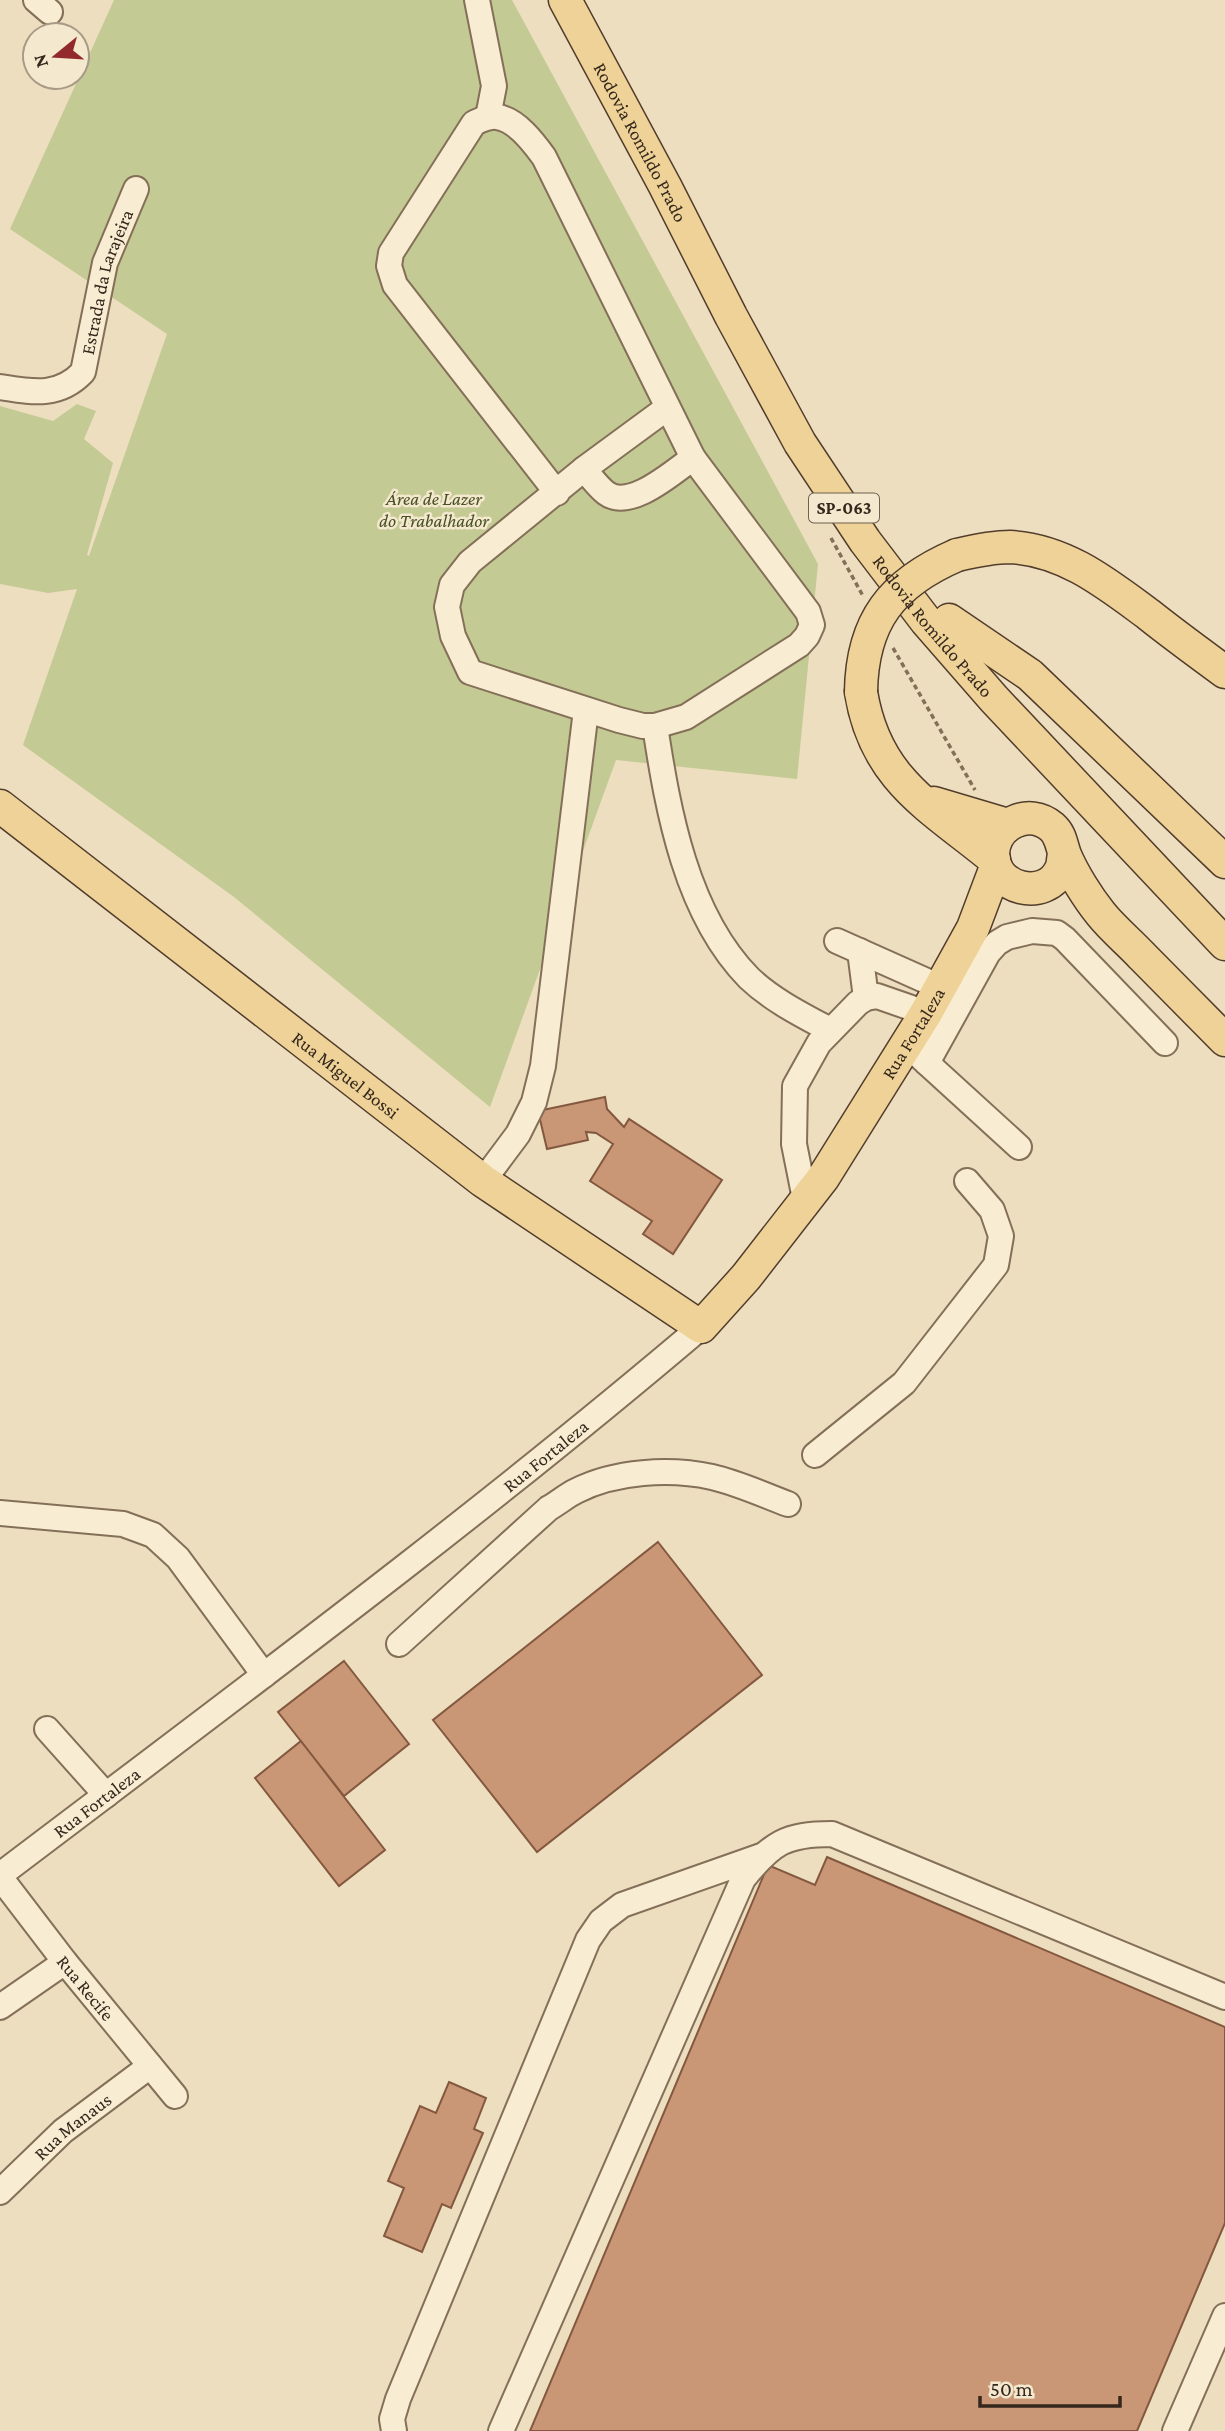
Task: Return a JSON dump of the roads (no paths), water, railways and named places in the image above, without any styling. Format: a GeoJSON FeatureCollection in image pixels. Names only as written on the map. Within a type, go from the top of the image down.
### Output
{"type":"FeatureCollection","features":[{"type":"Feature","properties":{"kind":"main road","name":"Rodovia Romildo Prado"},"geometry":{"type":"LineString","coordinates":[[565,0],[800,443],[865,541],[926,621],[994,699],[1225,944]]}},
{"type":"Feature","properties":{"kind":"main road","name":"Rodovia Romildo Prado"},"geometry":{"type":"LineString","coordinates":[[580,0],[811,438],[874,533],[1122,822],[1225,930]]}},
{"type":"Feature","properties":{"kind":"main road"},"geometry":{"type":"LineString","coordinates":[[1100,914],[1032,889],[1018,888],[1005,879],[995,863],[919,799],[895,775],[876,746],[866,720],[861,692],[862,663],[867,640],[877,619],[893,597],[930,567],[957,555],[1010,547],[1044,553],[1096,575],[1225,673]]}},
{"type":"Feature","properties":{"kind":"main road"},"geometry":{"type":"LineString","coordinates":[[949,620],[1030,675],[1225,862]]}},
{"type":"Feature","properties":{"kind":"main road"},"geometry":{"type":"LineString","coordinates":[[919,799],[1008,825]]}},
{"type":"Feature","properties":{"kind":"main road","name":"Rua Miguel Bossi"},"geometry":{"type":"LineString","coordinates":[[0,806],[483,1181],[701,1327]]}},
{"type":"Feature","properties":{"kind":"main road"},"geometry":{"type":"LineString","coordinates":[[995,863],[998,836],[1008,825],[1026,818],[1045,822],[1059,835],[1065,854],[1100,914],[1225,1040]]}},
{"type":"Feature","properties":{"kind":"main road"},"geometry":{"type":"LineString","coordinates":[[1032,889],[1053,880],[1061,869],[1065,854]]}},
{"type":"Feature","properties":{"kind":"main road","name":"Rua Fortaleza"},"geometry":{"type":"LineString","coordinates":[[701,1327],[746,1277],[917,1054],[933,1000],[973,928],[995,863]]}},
{"type":"Feature","properties":{"kind":"main road","name":"Rua Fortaleza"},"geometry":{"type":"LineString","coordinates":[[973,928],[1032,889]]}},
{"type":"Feature","properties":{"kind":"street"},"geometry":{"type":"LineString","coordinates":[[477,0],[494,86],[488,117]]}},
{"type":"Feature","properties":{"kind":"street"},"geometry":{"type":"LineString","coordinates":[[557,493],[395,285],[388,266],[391,253],[474,123],[498,116],[527,134],[544,158],[693,458],[808,612],[812,625],[799,645],[778,659],[686,718],[655,726],[643,726],[586,710],[470,672],[462,660],[453,636],[447,607],[452,585],[470,562],[557,493],[584,469],[667,408]]}},
{"type":"Feature","properties":{"kind":"street","name":"Estrada da Larajeira"},"geometry":{"type":"LineString","coordinates":[[0,387],[29,392],[56,390],[71,384],[82,372],[105,263],[136,189]]}},
{"type":"Feature","properties":{"kind":"street"},"geometry":{"type":"LineString","coordinates":[[584,469],[608,495],[622,499],[639,495],[693,458]]}},
{"type":"Feature","properties":{"kind":"street"},"geometry":{"type":"LineString","coordinates":[[483,1181],[518,1134],[534,1102],[543,1066],[586,710]]}},
{"type":"Feature","properties":{"kind":"street"},"geometry":{"type":"LineString","coordinates":[[655,726],[669,801],[690,881],[717,936],[750,978],[792,1009],[830,1030]]}},
{"type":"Feature","properties":{"kind":"street"},"geometry":{"type":"LineString","coordinates":[[1018,1147],[917,1054],[988,953],[1007,937],[1032,931],[1057,933],[1165,1043]]}},
{"type":"Feature","properties":{"kind":"street"},"geometry":{"type":"LineString","coordinates":[[838,941],[860,951],[933,1000]]}},
{"type":"Feature","properties":{"kind":"street"},"geometry":{"type":"LineString","coordinates":[[860,951],[866,998]]}},
{"type":"Feature","properties":{"kind":"street"},"geometry":{"type":"LineString","coordinates":[[805,1199],[793,1144],[794,1086],[819,1043],[866,998],[877,996],[933,1000]]}},
{"type":"Feature","properties":{"kind":"street"},"geometry":{"type":"LineString","coordinates":[[816,1455],[904,1383],[996,1265],[1001,1236],[992,1210],[967,1181]]}},
{"type":"Feature","properties":{"kind":"street","name":"Rua Fortaleza"},"geometry":{"type":"LineString","coordinates":[[0,1876],[394,1575],[589,1421],[701,1327]]}},
{"type":"Feature","properties":{"kind":"street"},"geometry":{"type":"LineString","coordinates":[[399,1644],[549,1508],[576,1491],[603,1480],[639,1474],[679,1473],[713,1477],[788,1504]]}},
{"type":"Feature","properties":{"kind":"street"},"geometry":{"type":"LineString","coordinates":[[0,1513],[123,1524],[153,1535],[178,1558],[264,1675]]}},
{"type":"Feature","properties":{"kind":"street"},"geometry":{"type":"LineString","coordinates":[[47,1729],[106,1795]]}},
{"type":"Feature","properties":{"kind":"street"},"geometry":{"type":"LineString","coordinates":[[501,2431],[743,1879],[761,1856],[780,1842],[805,1834],[832,1834],[1225,1997]]}},
{"type":"Feature","properties":{"kind":"street"},"geometry":{"type":"LineString","coordinates":[[394,2431],[392,2419],[398,2399],[588,1940],[601,1921],[622,1905],[761,1856]]}},
{"type":"Feature","properties":{"kind":"street","name":"Rua Recife"},"geometry":{"type":"LineString","coordinates":[[0,1876],[65,1962],[176,2096]]}},
{"type":"Feature","properties":{"kind":"street"},"geometry":{"type":"LineString","coordinates":[[0,2007],[65,1962]]}},
{"type":"Feature","properties":{"kind":"street","name":"Rua Manaus"},"geometry":{"type":"LineString","coordinates":[[0,2192],[64,2131],[150,2066]]}},
{"type":"Feature","properties":{"kind":"street"},"geometry":{"type":"LineString","coordinates":[[1175,2431],[1225,2316]]}},
{"type":"Feature","properties":{"kind":"park label","name":"Área de Lazer do Trabalhador"},"geometry":{"type":"Point","coordinates":[434,509]}}]}
